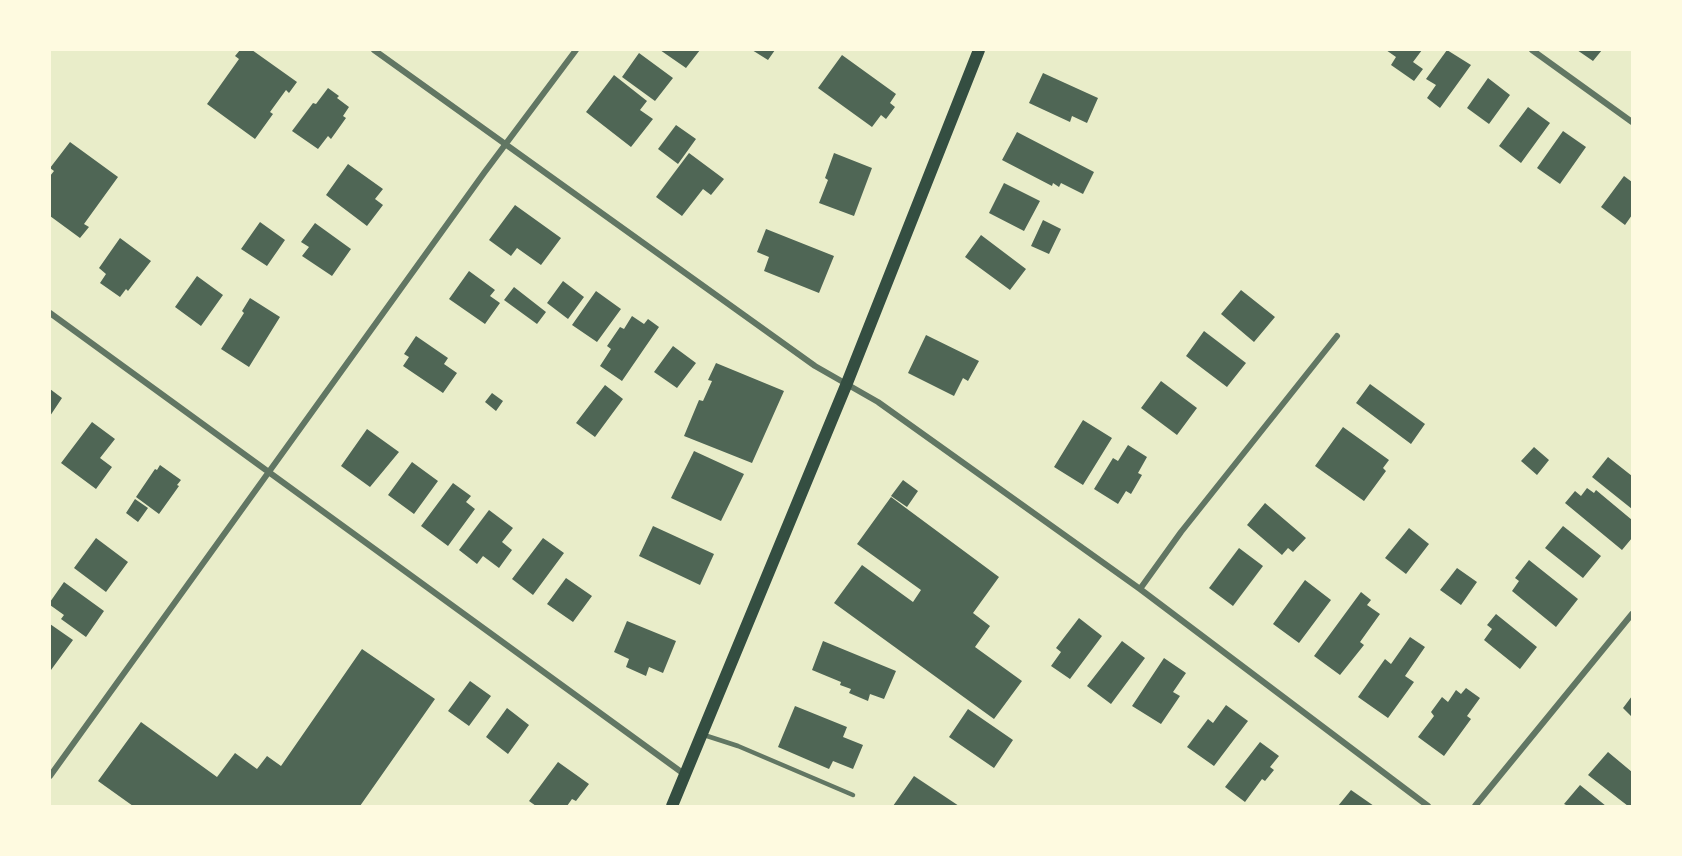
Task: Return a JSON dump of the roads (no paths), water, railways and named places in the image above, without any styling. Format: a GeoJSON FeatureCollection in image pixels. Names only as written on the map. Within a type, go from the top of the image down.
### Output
{"type":"FeatureCollection","features":[{"type":"Feature","properties":{"kind":"main road"},"geometry":{"type":"LineString","coordinates":[[672,807],[847,384],[980,50]]}},
{"type":"Feature","properties":{"kind":"street"},"geometry":{"type":"LineString","coordinates":[[374,50],[815,366],[878,402],[1140,589],[1428,807]]}},
{"type":"Feature","properties":{"kind":"street"},"geometry":{"type":"LineString","coordinates":[[50,776],[576,50]]}},
{"type":"Feature","properties":{"kind":"street"},"geometry":{"type":"LineString","coordinates":[[1532,50],[1632,122]]}},
{"type":"Feature","properties":{"kind":"street"},"geometry":{"type":"LineString","coordinates":[[50,313],[684,774]]}},
{"type":"Feature","properties":{"kind":"street"},"geometry":{"type":"LineString","coordinates":[[1140,589],[1181,532],[1337,336]]}},
{"type":"Feature","properties":{"kind":"street"},"geometry":{"type":"LineString","coordinates":[[1475,807],[1632,614]]}},
{"type":"Feature","properties":{"kind":"lane"},"geometry":{"type":"LineString","coordinates":[[701,735],[738,746],[853,795]]}}]}
